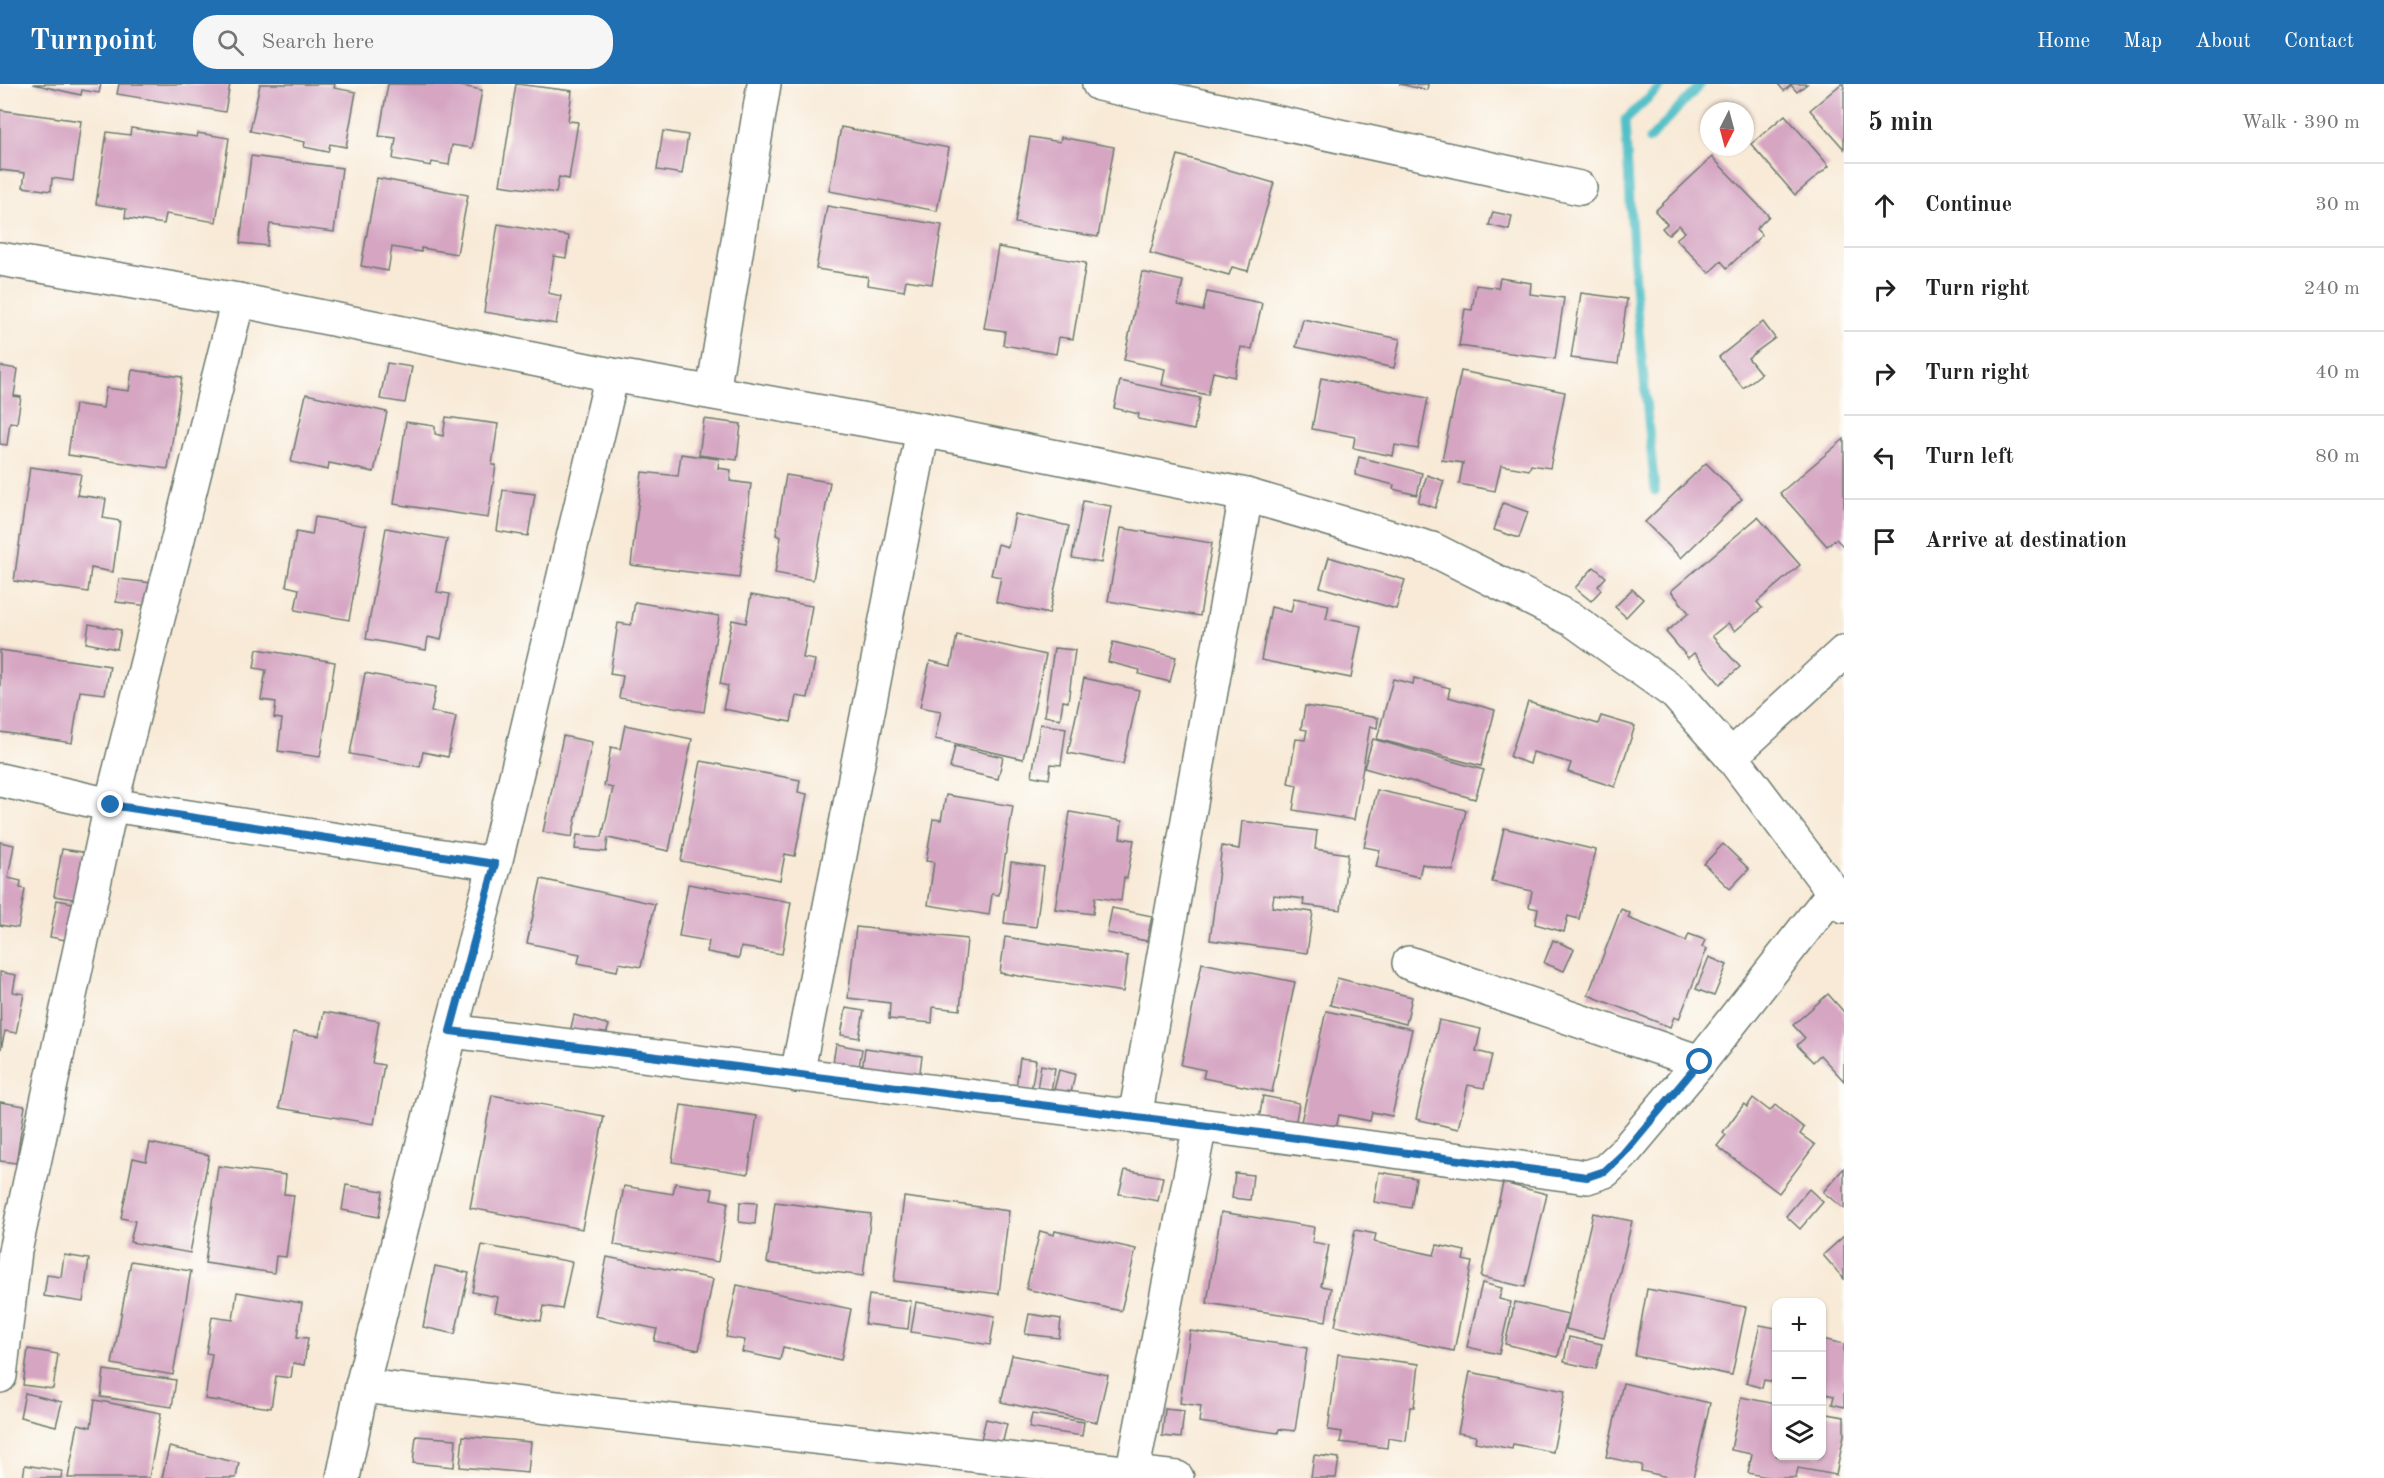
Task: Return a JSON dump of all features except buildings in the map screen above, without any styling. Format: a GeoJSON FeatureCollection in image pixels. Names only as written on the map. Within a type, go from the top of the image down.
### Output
{"type":"FeatureCollection","features":[{"type":"Feature","properties":{"kind":"street"},"geometry":{"type":"LineString","coordinates":[[713,392],[764,84]]}},
{"type":"Feature","properties":{"kind":"street"},"geometry":{"type":"LineString","coordinates":[[1099,84],[1580,188]]}},
{"type":"Feature","properties":{"kind":"street"},"geometry":{"type":"LineString","coordinates":[[0,260],[238,300],[612,375],[923,430],[1246,495],[1432,549],[1573,620],[1676,694],[1731,756],[1839,899],[1622,1155],[1605,1171],[1587,1177],[1200,1125],[450,1031]]}},
{"type":"Feature","properties":{"kind":"street"},"geometry":{"type":"LineString","coordinates":[[0,1376],[8,1250],[111,805],[238,300]]}},
{"type":"Feature","properties":{"kind":"street"},"geometry":{"type":"LineString","coordinates":[[343,1478],[362,1386],[450,1031],[495,864],[612,375]]}},
{"type":"Feature","properties":{"kind":"street"},"geometry":{"type":"LineString","coordinates":[[797,1075],[923,430]]}},
{"type":"Feature","properties":{"kind":"street"},"geometry":{"type":"LineString","coordinates":[[1135,1117],[1246,495]]}},
{"type":"Feature","properties":{"kind":"street"},"geometry":{"type":"LineString","coordinates":[[1731,756],[1844,652]]}},
{"type":"Feature","properties":{"kind":"street"},"geometry":{"type":"LineString","coordinates":[[0,780],[111,805],[495,864]]}},
{"type":"Feature","properties":{"kind":"street"},"geometry":{"type":"LineString","coordinates":[[1410,963],[1700,1062]]}},
{"type":"Feature","properties":{"kind":"street"},"geometry":{"type":"LineString","coordinates":[[1132,1474],[1200,1125]]}},
{"type":"Feature","properties":{"kind":"street"},"geometry":{"type":"LineString","coordinates":[[362,1386],[1177,1478]]}},
{"type":"Feature","properties":{"kind":"waterway"},"geometry":{"type":"LineString","coordinates":[[1655,491],[1636,298],[1625,120],[1663,84]]}},
{"type":"Feature","properties":{"kind":"waterway"},"geometry":{"type":"LineString","coordinates":[[1649,140],[1701,84]]}},
{"type":"Feature","properties":{"kind":"route"},"geometry":{"type":"LineString","coordinates":[[111,805],[495,864],[450,1031],[1200,1125],[1587,1177],[1605,1171],[1622,1155],[1700,1062]]}}]}
